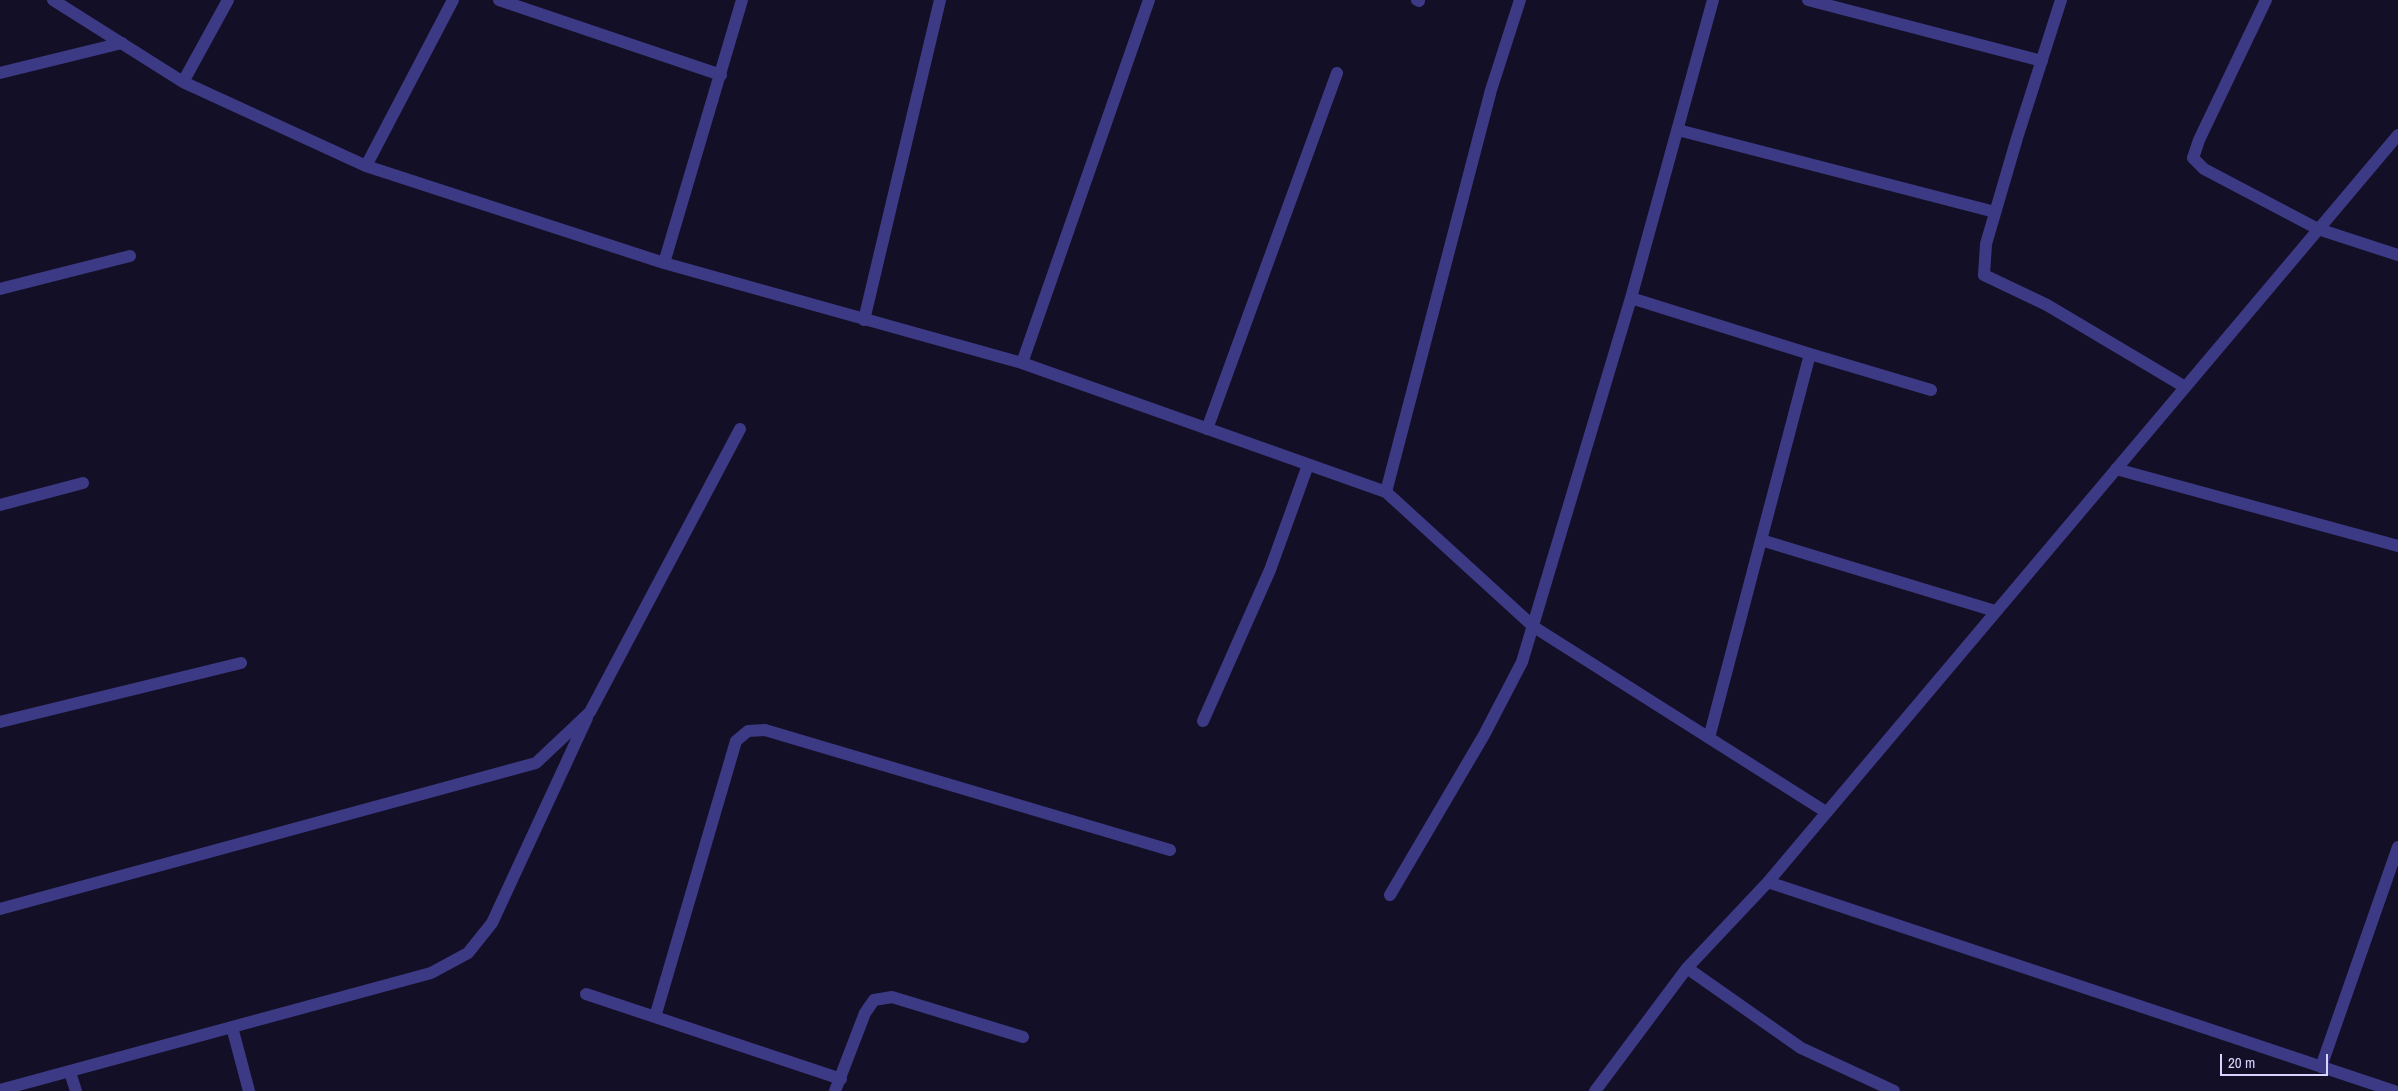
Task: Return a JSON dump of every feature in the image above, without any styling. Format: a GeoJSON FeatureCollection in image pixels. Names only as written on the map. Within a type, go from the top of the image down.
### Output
{"type":"FeatureCollection","features":[{"type":"Feature","properties":{"kind":"street"},"geometry":{"type":"LineString","coordinates":[[53,0],[183,82],[366,166],[664,263],[1022,363],[1386,492],[1534,627],[1826,812]]}},
{"type":"Feature","properties":{"kind":"street"},"geometry":{"type":"LineString","coordinates":[[183,82],[228,0]]}},
{"type":"Feature","properties":{"kind":"street"},"geometry":{"type":"LineString","coordinates":[[366,166],[453,0]]}},
{"type":"Feature","properties":{"kind":"street"},"geometry":{"type":"LineString","coordinates":[[499,0],[721,75]]}},
{"type":"Feature","properties":{"kind":"street"},"geometry":{"type":"LineString","coordinates":[[664,263],[742,0]]}},
{"type":"Feature","properties":{"kind":"street"},"geometry":{"type":"LineString","coordinates":[[864,320],[940,0]]}},
{"type":"Feature","properties":{"kind":"street"},"geometry":{"type":"LineString","coordinates":[[1022,363],[1149,0]]}},
{"type":"Feature","properties":{"kind":"street"},"geometry":{"type":"LineString","coordinates":[[1386,492],[1491,90],[1520,0]]}},
{"type":"Feature","properties":{"kind":"street"},"geometry":{"type":"LineString","coordinates":[[1390,895],[1484,735],[1522,662],[1631,298],[1713,0]]}},
{"type":"Feature","properties":{"kind":"street"},"geometry":{"type":"LineString","coordinates":[[1808,0],[2042,61]]}},
{"type":"Feature","properties":{"kind":"street"},"geometry":{"type":"LineString","coordinates":[[2061,0],[1986,244],[1984,275],[2047,305],[2185,387]]}},
{"type":"Feature","properties":{"kind":"street"},"geometry":{"type":"LineString","coordinates":[[2266,0],[2199,140],[2193,158],[2204,169],[2318,229],[2398,255]]}},
{"type":"Feature","properties":{"kind":"street"},"geometry":{"type":"LineString","coordinates":[[0,73],[122,43]]}},
{"type":"Feature","properties":{"kind":"street"},"geometry":{"type":"LineString","coordinates":[[1207,429],[1337,73]]}},
{"type":"Feature","properties":{"kind":"street"},"geometry":{"type":"LineString","coordinates":[[1678,130],[1995,212]]}},
{"type":"Feature","properties":{"kind":"street"},"geometry":{"type":"LineString","coordinates":[[1595,1091],[1687,968],[1768,882],[2398,135]]}},
{"type":"Feature","properties":{"kind":"street"},"geometry":{"type":"LineString","coordinates":[[0,289],[130,256]]}},
{"type":"Feature","properties":{"kind":"street"},"geometry":{"type":"LineString","coordinates":[[1631,298],[1931,390]]}},
{"type":"Feature","properties":{"kind":"street"},"geometry":{"type":"LineString","coordinates":[[1709,738],[1810,354]]}},
{"type":"Feature","properties":{"kind":"street"},"geometry":{"type":"LineString","coordinates":[[0,1090],[431,973],[468,953],[492,923],[590,712],[740,429]]}},
{"type":"Feature","properties":{"kind":"street"},"geometry":{"type":"LineString","coordinates":[[1203,721],[1270,570],[1308,464]]}},
{"type":"Feature","properties":{"kind":"street"},"geometry":{"type":"LineString","coordinates":[[2116,468],[2398,546]]}},
{"type":"Feature","properties":{"kind":"street"},"geometry":{"type":"LineString","coordinates":[[0,505],[83,483]]}},
{"type":"Feature","properties":{"kind":"street"},"geometry":{"type":"LineString","coordinates":[[1761,540],[1995,611]]}},
{"type":"Feature","properties":{"kind":"street"},"geometry":{"type":"LineString","coordinates":[[0,722],[241,663]]}},
{"type":"Feature","properties":{"kind":"street"},"geometry":{"type":"LineString","coordinates":[[0,909],[536,763],[590,712]]}},
{"type":"Feature","properties":{"kind":"street"},"geometry":{"type":"LineString","coordinates":[[654,1017],[736,741],[748,731],[765,730],[1170,850]]}},
{"type":"Feature","properties":{"kind":"street"},"geometry":{"type":"LineString","coordinates":[[2321,1067],[2398,847]]}},
{"type":"Feature","properties":{"kind":"street"},"geometry":{"type":"LineString","coordinates":[[1768,882],[2394,1091]]}},
{"type":"Feature","properties":{"kind":"street"},"geometry":{"type":"LineString","coordinates":[[1687,968],[1801,1048],[1894,1091]]}},
{"type":"Feature","properties":{"kind":"street"},"geometry":{"type":"LineString","coordinates":[[586,994],[841,1079]]}},
{"type":"Feature","properties":{"kind":"street"},"geometry":{"type":"LineString","coordinates":[[835,1091],[865,1013],[874,1000],[892,997],[1023,1037]]}},
{"type":"Feature","properties":{"kind":"street"},"geometry":{"type":"LineString","coordinates":[[232,1027],[249,1091]]}},
{"type":"Feature","properties":{"kind":"street"},"geometry":{"type":"LineString","coordinates":[[70,1072],[76,1091]]}}]}
